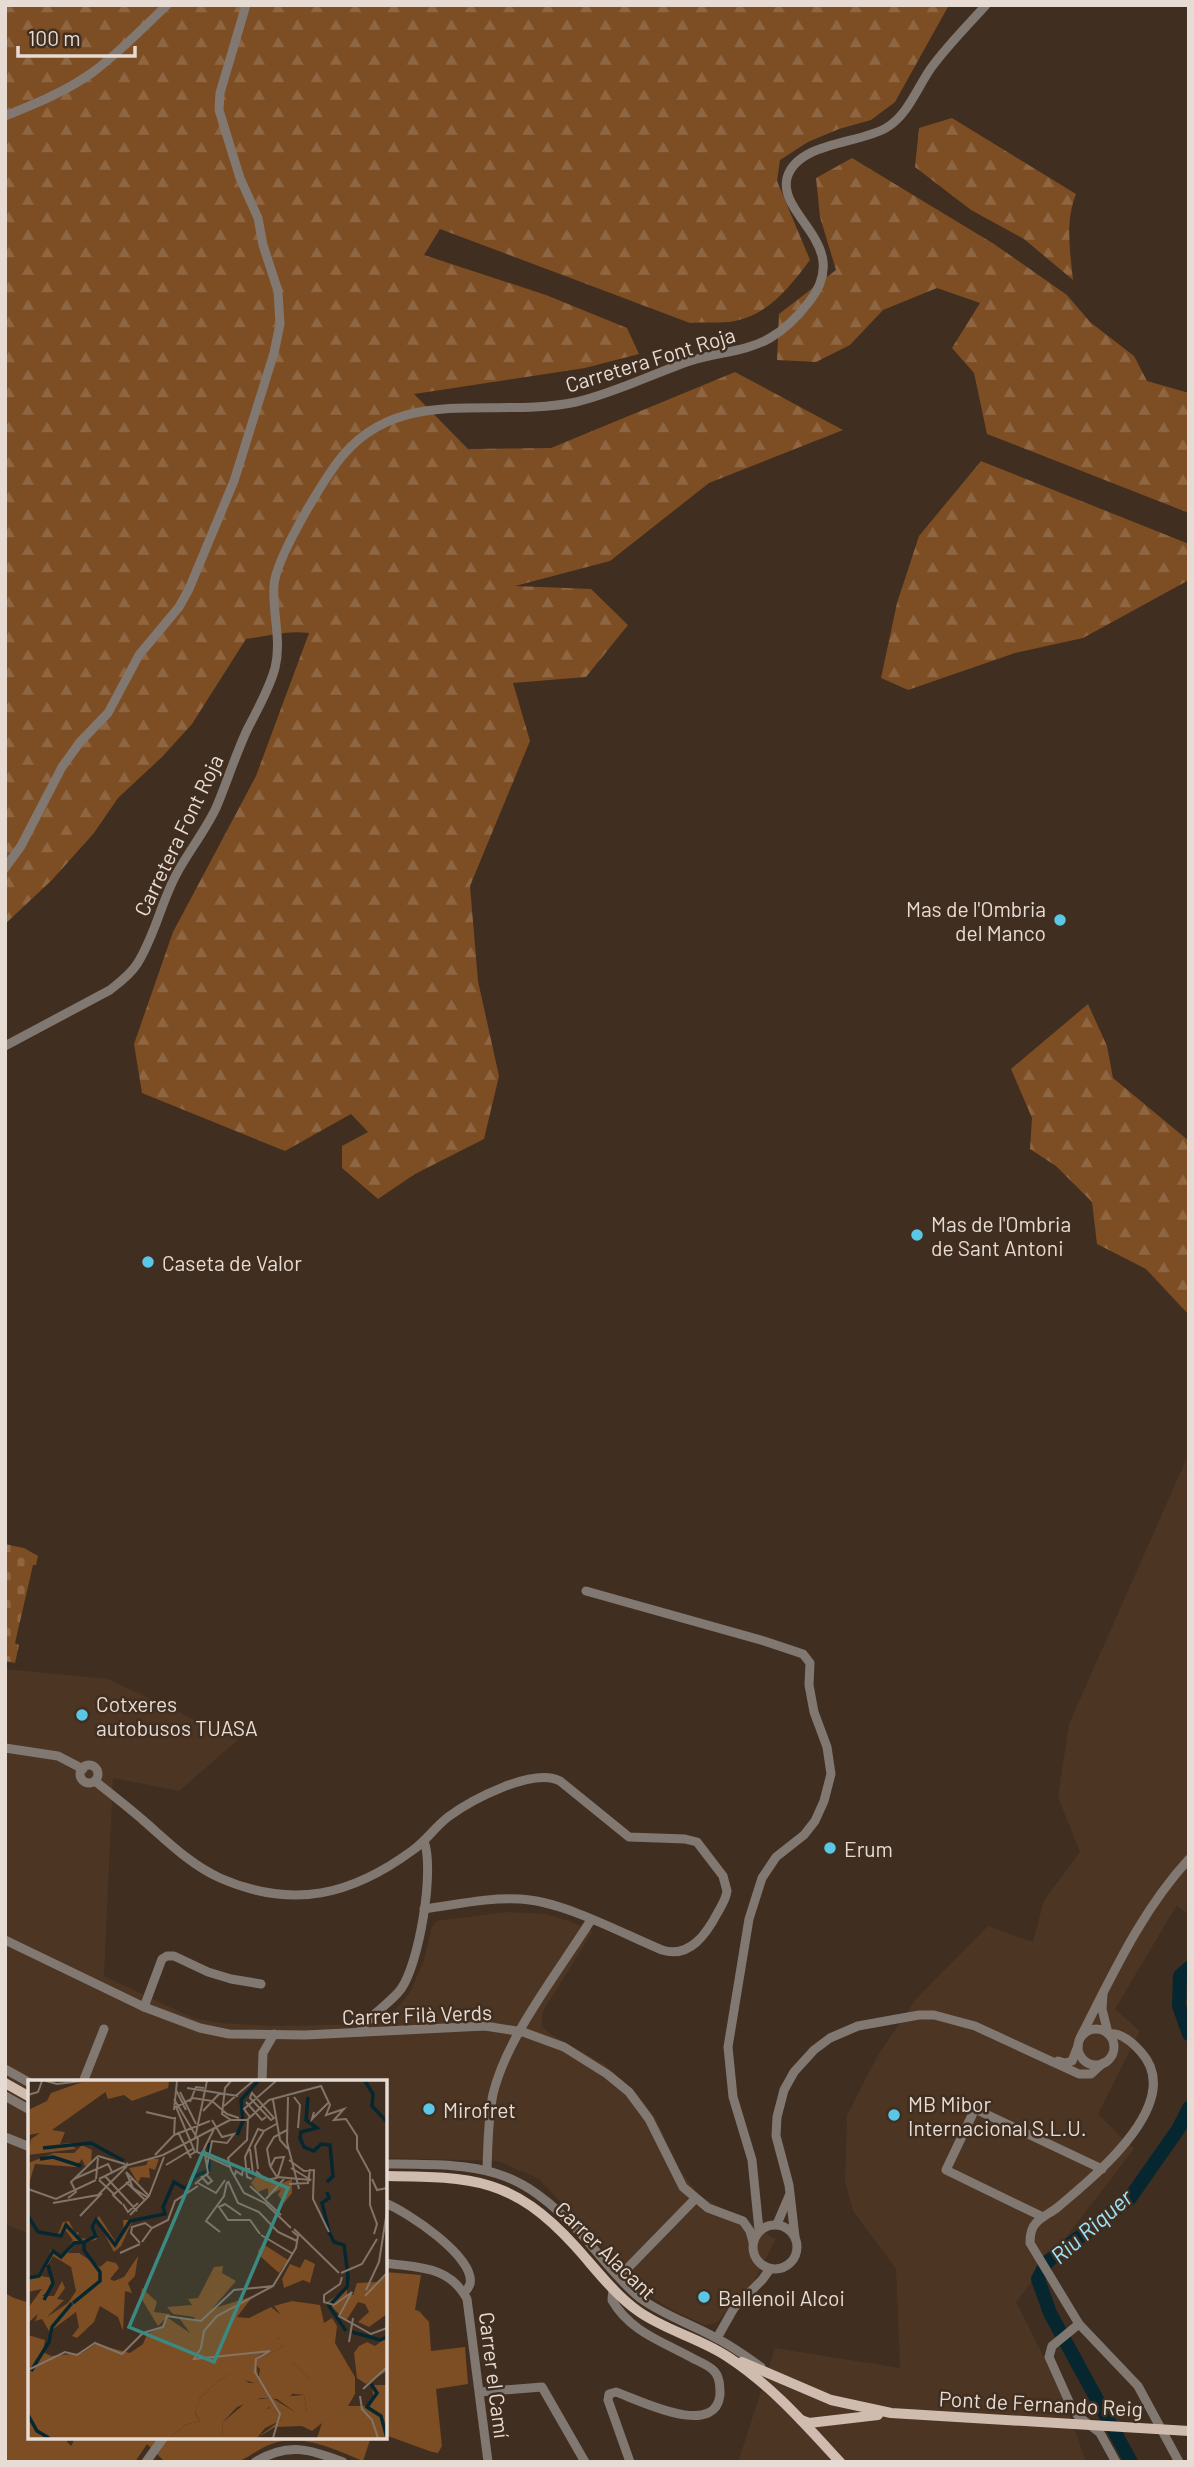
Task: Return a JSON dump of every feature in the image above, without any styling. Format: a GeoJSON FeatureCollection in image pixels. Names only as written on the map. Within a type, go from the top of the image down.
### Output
{"type":"FeatureCollection","features":[{"type":"Feature","properties":{"kind":"main road"},"geometry":{"type":"LineString","coordinates":[[5,2083],[28,2096]]}},
{"type":"Feature","properties":{"kind":"main road","name":"Carrer Alacant"},"geometry":{"type":"LineString","coordinates":[[387,2176],[471,2180],[510,2193],[557,2228],[613,2288],[650,2319],[726,2356],[776,2394],[806,2421],[840,2462]]}},
{"type":"Feature","properties":{"kind":"main road","name":"Pont de Fernando Reig"},"geometry":{"type":"LineString","coordinates":[[726,2356],[817,2395],[844,2404],[891,2413],[1189,2431]]}},
{"type":"Feature","properties":{"kind":"main road"},"geometry":{"type":"LineString","coordinates":[[776,2394],[777,2385],[791,2384]]}},
{"type":"Feature","properties":{"kind":"main road"},"geometry":{"type":"LineString","coordinates":[[806,2421],[821,2417],[824,2411],[817,2395]]}},
{"type":"Feature","properties":{"kind":"main road","name":"Pont de Fernando Reig"},"geometry":{"type":"LineString","coordinates":[[806,2421],[891,2413]]}},
{"type":"Feature","properties":{"kind":"street"},"geometry":{"type":"LineString","coordinates":[[5,116],[49,97],[87,76],[128,43],[167,5]]}},
{"type":"Feature","properties":{"kind":"street"},"geometry":{"type":"LineString","coordinates":[[5,868],[21,846],[62,767],[80,742],[108,713],[139,655],[179,607],[189,589],[234,481],[274,353],[280,324],[278,291],[262,246],[258,218],[240,178],[219,110],[220,93],[246,5]]}},
{"type":"Feature","properties":{"kind":"street","name":"Carretera Font Roja"},"geometry":{"type":"LineString","coordinates":[[5,1046],[110,990],[138,963],[177,872],[214,810],[271,679],[278,653],[274,592],[277,568],[320,490],[345,454],[380,424],[413,412],[444,408],[525,409],[576,402],[690,361],[747,348],[773,337],[795,320],[814,296],[819,288],[823,269],[821,251],[789,195],[787,183],[790,172],[799,161],[811,153],[872,134],[895,122],[942,54],[986,5]]}},
{"type":"Feature","properties":{"kind":"street"},"geometry":{"type":"LineString","coordinates":[[586,1591],[764,1641],[803,1654],[810,1663],[809,1685],[814,1712],[827,1747],[831,1774],[815,1821],[804,1835],[776,1857],[762,1878],[749,1919],[729,2039],[733,2097],[752,2160],[760,2230]]}},
{"type":"Feature","properties":{"kind":"street"},"geometry":{"type":"LineString","coordinates":[[5,1748],[58,1756],[83,1769],[90,1766],[95,1768],[98,1776],[95,1781],[196,1864],[221,1878],[262,1892],[307,1895],[344,1888],[378,1874],[424,1841],[447,1818],[477,1800],[514,1784],[537,1778],[560,1781],[629,1837],[685,1839],[696,1842],[706,1852],[727,1886],[727,1897],[706,1934],[692,1946],[677,1951],[662,1950],[561,1906],[519,1899],[424,1909]]}},
{"type":"Feature","properties":{"kind":"street"},"geometry":{"type":"LineString","coordinates":[[360,2032],[364,2025],[395,1997],[408,1978],[416,1954],[424,1909],[428,1866],[424,1841]]}},
{"type":"Feature","properties":{"kind":"street"},"geometry":{"type":"LineString","coordinates":[[1049,2059],[1065,2063],[1072,2061],[1104,1989],[1154,1902],[1189,1859]]}},
{"type":"Feature","properties":{"kind":"street"},"geometry":{"type":"LineString","coordinates":[[487,2169],[494,2091],[510,2047],[591,1920]]}},
{"type":"Feature","properties":{"kind":"street","name":"Carrer Filà Verds"},"geometry":{"type":"LineString","coordinates":[[5,1940],[144,2007],[201,2028],[229,2034],[485,2026],[520,2031],[564,2047],[607,2074],[628,2092],[649,2119],[678,2179],[695,2199],[708,2208],[743,2221],[753,2242]]}},
{"type":"Feature","properties":{"kind":"street"},"geometry":{"type":"LineString","coordinates":[[144,2007],[162,1959],[167,1956],[174,1956],[230,1979],[261,1984]]}},
{"type":"Feature","properties":{"kind":"street"},"geometry":{"type":"LineString","coordinates":[[795,2236],[785,2226],[777,2224],[760,2230],[753,2242],[756,2259],[770,2269],[784,2267],[795,2258],[797,2250],[790,2194],[776,2136],[780,2104],[789,2081],[800,2064],[814,2050],[858,2026],[919,2015],[934,2015],[975,2026],[1071,2071],[1083,2075],[1091,2074],[1110,2058],[1114,2050],[1114,2042],[1108,2034],[1102,2009],[1104,1989]]}},
{"type":"Feature","properties":{"kind":"street"},"geometry":{"type":"LineString","coordinates":[[84,2080],[104,2029]]}},
{"type":"Feature","properties":{"kind":"street"},"geometry":{"type":"LineString","coordinates":[[1103,2063],[1088,2063],[1080,2056],[1079,2042],[1086,2032],[1095,2029],[1108,2034],[1116,2033],[1143,2054],[1150,2069],[1151,2095],[1131,2138],[1058,2207],[1036,2222],[1031,2233],[1031,2248],[1079,2324],[1138,2386],[1179,2462]]}},
{"type":"Feature","properties":{"kind":"street"},"geometry":{"type":"LineString","coordinates":[[261,2080],[263,2053],[274,2034]]}},
{"type":"Feature","properties":{"kind":"street"},"geometry":{"type":"LineString","coordinates":[[1114,2050],[1125,2044],[1132,2044]]}},
{"type":"Feature","properties":{"kind":"street"},"geometry":{"type":"LineString","coordinates":[[5,2069],[28,2082]]}},
{"type":"Feature","properties":{"kind":"street"},"geometry":{"type":"LineString","coordinates":[[5,2096],[28,2109]]}},
{"type":"Feature","properties":{"kind":"street"},"geometry":{"type":"LineString","coordinates":[[1043,2217],[946,2170],[975,2109],[1102,2168]]}},
{"type":"Feature","properties":{"kind":"street"},"geometry":{"type":"LineString","coordinates":[[5,2137],[28,2146]]}},
{"type":"Feature","properties":{"kind":"street","name":"Carrer Alacant"},"geometry":{"type":"LineString","coordinates":[[387,2165],[487,2169],[517,2180],[544,2197],[638,2296],[659,2310],[717,2338],[774,2376]]}},
{"type":"Feature","properties":{"kind":"street"},"geometry":{"type":"LineString","coordinates":[[777,2224],[790,2194]]}},
{"type":"Feature","properties":{"kind":"street"},"geometry":{"type":"LineString","coordinates":[[619,2277],[695,2199]]}},
{"type":"Feature","properties":{"kind":"street","name":"Carrer el Camí"},"geometry":{"type":"LineString","coordinates":[[387,2204],[415,2219],[453,2251],[470,2278],[464,2293],[470,2310],[488,2461]]}},
{"type":"Feature","properties":{"kind":"street"},"geometry":{"type":"LineString","coordinates":[[387,2263],[440,2272],[453,2280],[464,2293]]}},
{"type":"Feature","properties":{"kind":"street"},"geometry":{"type":"LineString","coordinates":[[717,2338],[734,2308],[770,2269]]}},
{"type":"Feature","properties":{"kind":"street"},"geometry":{"type":"LineString","coordinates":[[613,2288],[612,2300],[626,2320],[642,2332],[713,2370],[719,2383],[717,2406],[709,2414],[698,2417],[616,2392],[609,2394],[608,2400],[630,2462]]}},
{"type":"Feature","properties":{"kind":"street"},"geometry":{"type":"LineString","coordinates":[[1079,2324],[1052,2346],[1049,2357],[1071,2406],[1078,2416],[1100,2433],[1116,2462]]}},
{"type":"Feature","properties":{"kind":"street"},"geometry":{"type":"LineString","coordinates":[[480,2392],[542,2387],[585,2462]]}},
{"type":"Feature","properties":{"kind":"street"},"geometry":{"type":"LineString","coordinates":[[146,2462],[163,2439]]}},
{"type":"Feature","properties":{"kind":"street"},"geometry":{"type":"LineString","coordinates":[[255,2462],[275,2452],[303,2448],[343,2462]]}},
{"type":"Feature","properties":{"kind":"shaded area"},"geometry":{"type":"Polygon","coordinates":[[[1189,1453],[1189,1916],[1177,1905],[1115,2009],[1140,2031],[1098,2114],[1134,2149],[1016,2302],[1062,2393],[1086,2462],[738,2462],[775,2348],[900,2368],[896,2269],[853,2211],[845,2182],[847,2115],[878,2055],[916,1999],[988,1926],[1033,1942],[1044,1900],[1080,1852],[1058,1797],[1069,1724],[1189,1453]]]}},
{"type":"Feature","properties":{"kind":"shaded area"},"geometry":{"type":"Polygon","coordinates":[[[5,1669],[108,1679],[238,1740],[179,1791],[113,1778],[104,1976],[193,2018],[221,2023],[273,2026],[378,2024],[400,2005],[410,1992],[424,1960],[432,1927],[437,1921],[507,1912],[546,1914],[569,1921],[593,1931],[543,2011],[542,2026],[549,2033],[605,2065],[633,2089],[655,2117],[680,2170],[699,2195],[776,2239],[754,2281],[716,2323],[705,2325],[670,2309],[641,2289],[539,2179],[498,2161],[387,2158],[387,2080],[28,2080],[28,2233],[5,2224],[5,1669]]]}},
{"type":"Feature","properties":{"kind":"green space"},"geometry":{"type":"Polygon","coordinates":[[[5,5],[949,5],[895,102],[871,120],[808,142],[780,160],[777,181],[810,260],[776,300],[755,314],[729,322],[690,323],[440,229],[424,255],[546,295],[627,328],[639,354],[585,368],[414,394],[468,449],[551,448],[735,372],[843,430],[709,483],[610,561],[515,586],[591,589],[628,625],[586,677],[513,683],[530,741],[470,886],[478,981],[499,1076],[484,1139],[415,1174],[378,1199],[342,1168],[342,1146],[368,1132],[351,1114],[285,1151],[142,1093],[134,1044],[173,932],[256,776],[309,633],[285,633],[246,639],[192,724],[162,757],[118,798],[94,833],[52,880],[5,924],[5,5]]]}},
{"type":"Feature","properties":{"kind":"green space"},"geometry":{"type":"Polygon","coordinates":[[[952,118],[1076,194],[1069,226],[1073,280],[1024,239],[971,210],[915,167],[919,128],[952,118]]]}},
{"type":"Feature","properties":{"kind":"green space"},"geometry":{"type":"Polygon","coordinates":[[[852,158],[994,244],[1067,295],[1090,322],[1134,356],[1147,381],[1189,393],[1189,513],[987,434],[974,373],[952,348],[980,303],[937,288],[883,310],[850,345],[816,362],[777,360],[779,314],[836,270],[820,217],[816,178],[852,158]]]}},
{"type":"Feature","properties":{"kind":"green space"},"geometry":{"type":"Polygon","coordinates":[[[981,461],[1189,544],[1189,580],[1083,638],[1015,653],[908,690],[881,678],[897,603],[919,536],[981,461]]]}},
{"type":"Feature","properties":{"kind":"green space"},"geometry":{"type":"Polygon","coordinates":[[[1088,1004],[1107,1046],[1113,1078],[1189,1141],[1189,1315],[1146,1269],[1097,1244],[1092,1202],[1056,1166],[1030,1149],[1032,1118],[1011,1069],[1088,1004]]]}},
{"type":"Feature","properties":{"kind":"green space"},"geometry":{"type":"Polygon","coordinates":[[[5,1544],[24,1548],[38,1556],[36,1565],[33,1565],[15,1643],[19,1645],[15,1663],[5,1661],[5,1544]]]}},
{"type":"Feature","properties":{"kind":"green space"},"geometry":{"type":"Polygon","coordinates":[[[387,2272],[421,2275],[415,2310],[429,2322],[431,2351],[465,2347],[468,2384],[436,2389],[442,2446],[438,2453],[387,2436],[387,2272]]]}},
{"type":"Feature","properties":{"kind":"green space"},"geometry":{"type":"Polygon","coordinates":[[[5,2293],[28,2302],[28,2439],[68,2439],[71,2446],[75,2439],[370,2439],[363,2461],[317,2444],[293,2440],[269,2445],[240,2461],[227,2463],[165,2462],[147,2444],[135,2462],[5,2462],[5,2293]]]}},
{"type":"Feature","properties":{"kind":"waterway","name":"Riu Riquer"},"geometry":{"type":"LineString","coordinates":[[1189,1968],[1180,1976],[1179,2006],[1189,2034]]}},
{"type":"Feature","properties":{"kind":"waterway","name":"Riu Riquer"},"geometry":{"type":"LineString","coordinates":[[1131,2462],[1050,2313],[1038,2279],[1047,2262],[1130,2198],[1179,2128],[1189,2108]]}},
{"type":"Feature","properties":{"kind":"place","name":"Mas de l'Ombria del Manco"},"geometry":{"type":"Point","coordinates":[1060,920]}},
{"type":"Feature","properties":{"kind":"place","name":"Mas de l'Ombria de Sant Antoni"},"geometry":{"type":"Point","coordinates":[917,1235]}},
{"type":"Feature","properties":{"kind":"place","name":"Caseta de Valor"},"geometry":{"type":"Point","coordinates":[148,1262]}},
{"type":"Feature","properties":{"kind":"place","name":"Cotxeres autobusos TUASA"},"geometry":{"type":"Point","coordinates":[82,1715]}},
{"type":"Feature","properties":{"kind":"place","name":"Erum"},"geometry":{"type":"Point","coordinates":[830,1848]}},
{"type":"Feature","properties":{"kind":"place","name":"Mirofret"},"geometry":{"type":"Point","coordinates":[429,2109]}},
{"type":"Feature","properties":{"kind":"place","name":"MB Mibor Internacional S.L.U."},"geometry":{"type":"Point","coordinates":[894,2115]}},
{"type":"Feature","properties":{"kind":"place","name":"Ballenoil Alcoi"},"geometry":{"type":"Point","coordinates":[704,2297]}}]}
